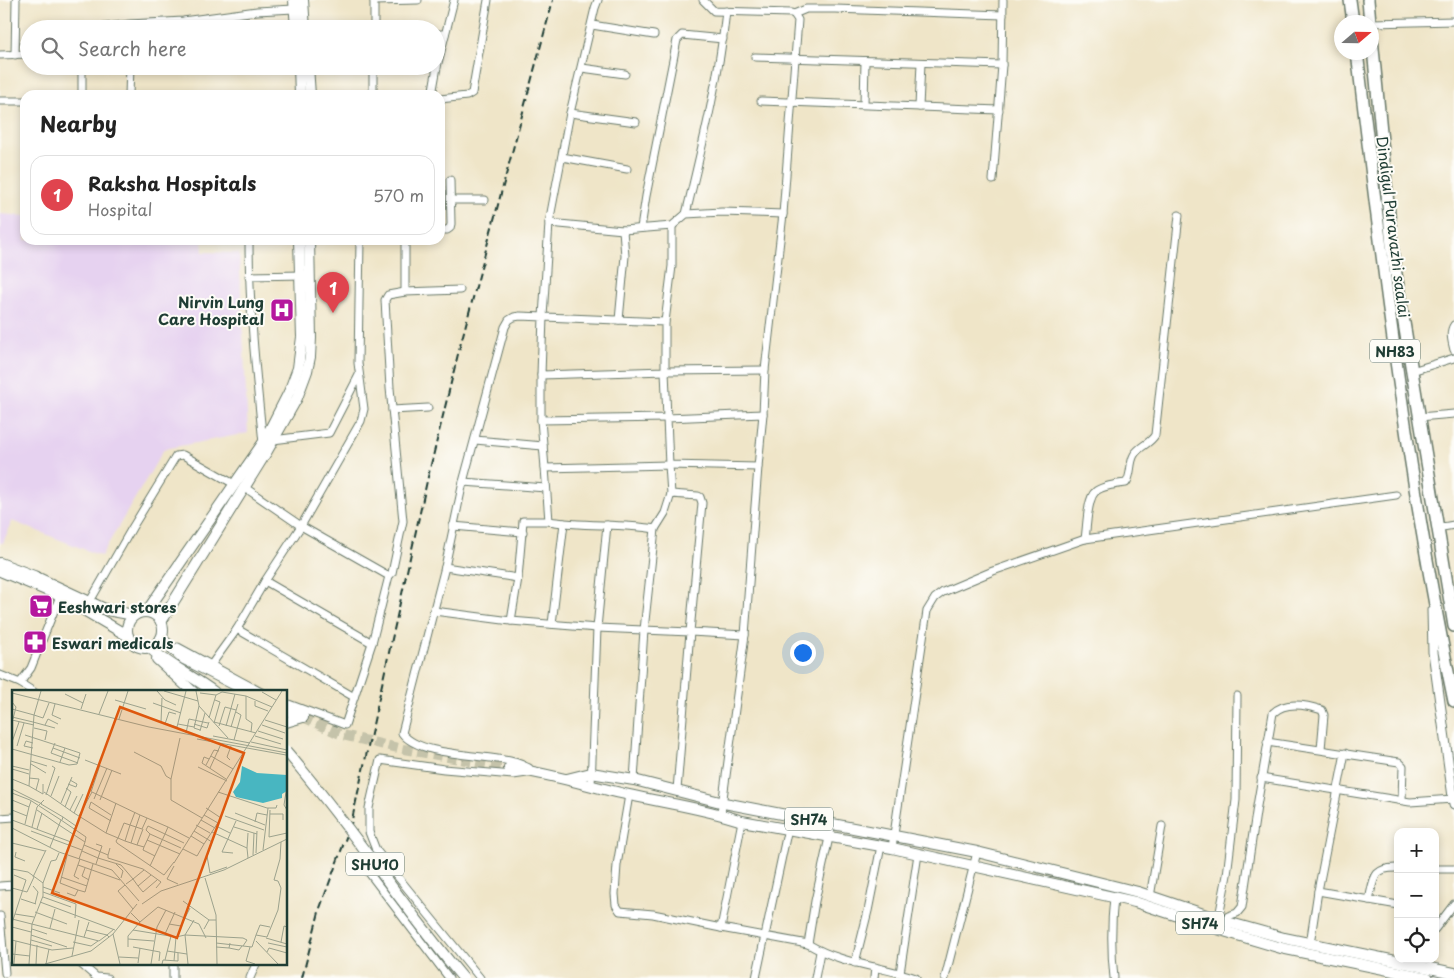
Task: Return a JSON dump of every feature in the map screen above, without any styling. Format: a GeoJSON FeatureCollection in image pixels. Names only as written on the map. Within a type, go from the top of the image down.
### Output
{"type":"FeatureCollection","features":[{"type":"Feature","properties":{"kind":"highway"},"geometry":{"type":"LineString","coordinates":[[1350,0],[1352,15]]}},
{"type":"Feature","properties":{"kind":"highway"},"geometry":{"type":"LineString","coordinates":[[1368,0],[1370,15]]}},
{"type":"Feature","properties":{"kind":"highway","name":"Dindigul Puravazhi saalai"},"geometry":{"type":"LineString","coordinates":[[1358,60],[1381,256],[1416,496],[1454,702]]}},
{"type":"Feature","properties":{"kind":"highway","name":"Dindigul Puravazhi saalai"},"geometry":{"type":"LineString","coordinates":[[1374,60],[1393,256],[1454,622]]}},
{"type":"Feature","properties":{"kind":"main road"},"geometry":{"type":"LineString","coordinates":[[303,0],[304,20]]}},
{"type":"Feature","properties":{"kind":"main road"},"geometry":{"type":"LineString","coordinates":[[294,5],[295,20]]}},
{"type":"Feature","properties":{"kind":"main road"},"geometry":{"type":"LineString","coordinates":[[299,75],[300,90]]}},
{"type":"Feature","properties":{"kind":"main road"},"geometry":{"type":"LineString","coordinates":[[309,75],[310,90]]}},
{"type":"Feature","properties":{"kind":"main road"},"geometry":{"type":"LineString","coordinates":[[147,611],[274,440],[297,398],[310,357],[305,275],[300,245]]}},
{"type":"Feature","properties":{"kind":"main road"},"geometry":{"type":"LineString","coordinates":[[175,666],[161,638],[161,622],[263,443],[289,392],[298,368],[308,245]]}},
{"type":"Feature","properties":{"kind":"main road"},"geometry":{"type":"LineString","coordinates":[[0,563],[34,576],[114,613],[134,615]]}},
{"type":"Feature","properties":{"kind":"main road"},"geometry":{"type":"LineString","coordinates":[[0,571],[60,596],[128,636]]}},
{"type":"Feature","properties":{"kind":"main road"},"geometry":{"type":"LineString","coordinates":[[161,622],[156,615],[147,611],[138,612],[129,621],[126,628],[128,636],[132,643],[138,647],[148,648],[212,690]]}},
{"type":"Feature","properties":{"kind":"main road"},"geometry":{"type":"LineString","coordinates":[[148,648],[161,638]]}},
{"type":"Feature","properties":{"kind":"main road"},"geometry":{"type":"LineString","coordinates":[[161,638],[184,660],[245,690]]}},
{"type":"Feature","properties":{"kind":"main road"},"geometry":{"type":"LineString","coordinates":[[148,648],[168,670],[191,690]]}},
{"type":"Feature","properties":{"kind":"main road"},"geometry":{"type":"LineString","coordinates":[[288,711],[302,717],[288,721]]}},
{"type":"Feature","properties":{"kind":"main road","name":"SHU10"},"geometry":{"type":"LineString","coordinates":[[288,753],[329,803],[435,944],[463,978]]}},
{"type":"Feature","properties":{"kind":"main road","name":"SH74"},"geometry":{"type":"LineString","coordinates":[[509,768],[567,779],[678,806],[721,813],[742,820],[886,847],[973,866],[1114,897],[1310,944],[1394,959]]}},
{"type":"Feature","properties":{"kind":"main road","name":"SH74"},"geometry":{"type":"LineString","coordinates":[[567,779],[591,773],[634,780],[724,802],[977,852],[1150,897],[1281,948],[1428,978]]}},
{"type":"Feature","properties":{"kind":"main road","name":"SH74"},"geometry":{"type":"LineString","coordinates":[[1413,963],[1454,973]]}},
{"type":"Feature","properties":{"kind":"street"},"geometry":{"type":"LineString","coordinates":[[15,55],[16,0]]}},
{"type":"Feature","properties":{"kind":"street"},"geometry":{"type":"LineString","coordinates":[[374,20],[374,0],[418,0]]}},
{"type":"Feature","properties":{"kind":"street"},"geometry":{"type":"LineString","coordinates":[[445,34],[454,0]]}},
{"type":"Feature","properties":{"kind":"street"},"geometry":{"type":"LineString","coordinates":[[445,98],[467,96],[472,93],[488,0]]}},
{"type":"Feature","properties":{"kind":"street"},"geometry":{"type":"LineString","coordinates":[[549,521],[541,420],[541,374],[549,223],[570,113],[598,0]]}},
{"type":"Feature","properties":{"kind":"street"},"geometry":{"type":"LineString","coordinates":[[703,0],[714,11],[794,14],[806,9],[835,9],[1003,14]]}},
{"type":"Feature","properties":{"kind":"street"},"geometry":{"type":"LineString","coordinates":[[993,180],[1002,65],[1003,0]]}},
{"type":"Feature","properties":{"kind":"street"},"geometry":{"type":"LineString","coordinates":[[190,20],[294,5]]}},
{"type":"Feature","properties":{"kind":"street"},"geometry":{"type":"LineString","coordinates":[[549,223],[623,230],[672,226],[686,214],[700,158],[723,39],[726,11]]}},
{"type":"Feature","properties":{"kind":"street"},"geometry":{"type":"LineString","coordinates":[[721,813],[724,802],[745,635],[765,370],[783,214],[798,20],[794,14]]}},
{"type":"Feature","properties":{"kind":"street"},"geometry":{"type":"LineString","coordinates":[[1379,23],[1454,21]]}},
{"type":"Feature","properties":{"kind":"street"},"geometry":{"type":"LineString","coordinates":[[592,25],[654,34]]}},
{"type":"Feature","properties":{"kind":"street"},"geometry":{"type":"LineString","coordinates":[[641,228],[677,40],[682,35],[723,39]]}},
{"type":"Feature","properties":{"kind":"street"},"geometry":{"type":"LineString","coordinates":[[0,55],[20,55]]}},
{"type":"Feature","properties":{"kind":"street"},"geometry":{"type":"LineString","coordinates":[[756,57],[1002,65]]}},
{"type":"Feature","properties":{"kind":"street"},"geometry":{"type":"LineString","coordinates":[[864,104],[865,62]]}},
{"type":"Feature","properties":{"kind":"street"},"geometry":{"type":"LineString","coordinates":[[918,107],[921,63]]}},
{"type":"Feature","properties":{"kind":"street"},"geometry":{"type":"LineString","coordinates":[[582,68],[625,74]]}},
{"type":"Feature","properties":{"kind":"street"},"geometry":{"type":"LineString","coordinates":[[82,75],[82,90]]}},
{"type":"Feature","properties":{"kind":"street"},"geometry":{"type":"LineString","coordinates":[[129,90],[130,75]]}},
{"type":"Feature","properties":{"kind":"street"},"geometry":{"type":"LineString","coordinates":[[373,75],[373,90]]}},
{"type":"Feature","properties":{"kind":"street"},"geometry":{"type":"LineString","coordinates":[[433,90],[436,75]]}},
{"type":"Feature","properties":{"kind":"street"},"geometry":{"type":"LineString","coordinates":[[0,101],[20,101]]}},
{"type":"Feature","properties":{"kind":"street"},"geometry":{"type":"LineString","coordinates":[[761,102],[999,110]]}},
{"type":"Feature","properties":{"kind":"street"},"geometry":{"type":"LineString","coordinates":[[570,113],[636,122]]}},
{"type":"Feature","properties":{"kind":"street"},"geometry":{"type":"LineString","coordinates":[[562,157],[627,169]]}},
{"type":"Feature","properties":{"kind":"street"},"geometry":{"type":"LineString","coordinates":[[445,230],[450,228],[450,180]]}},
{"type":"Feature","properties":{"kind":"street"},"geometry":{"type":"LineString","coordinates":[[451,200],[485,200]]}},
{"type":"Feature","properties":{"kind":"street"},"geometry":{"type":"LineString","coordinates":[[686,214],[722,212],[783,214]]}},
{"type":"Feature","properties":{"kind":"street"},"geometry":{"type":"LineString","coordinates":[[1086,538],[1088,510],[1093,493],[1097,490],[1126,483],[1134,455],[1154,435],[1179,215]]}},
{"type":"Feature","properties":{"kind":"street"},"geometry":{"type":"LineString","coordinates":[[634,780],[644,630],[655,530],[665,513],[671,494],[665,371],[665,322],[672,266],[672,226]]}},
{"type":"Feature","properties":{"kind":"street"},"geometry":{"type":"LineString","coordinates":[[619,320],[625,256],[623,230]]}},
{"type":"Feature","properties":{"kind":"street"},"geometry":{"type":"LineString","coordinates":[[249,245],[254,364],[263,443]]}},
{"type":"Feature","properties":{"kind":"street"},"geometry":{"type":"LineString","coordinates":[[211,665],[237,629],[265,581],[301,526],[361,421],[364,409],[358,363],[360,245]]}},
{"type":"Feature","properties":{"kind":"street"},"geometry":{"type":"LineString","coordinates":[[405,245],[405,292]]}},
{"type":"Feature","properties":{"kind":"street"},"geometry":{"type":"LineString","coordinates":[[249,276],[305,275]]}},
{"type":"Feature","properties":{"kind":"street"},"geometry":{"type":"LineString","coordinates":[[288,704],[345,725],[372,643],[389,576],[392,574],[404,521],[392,410],[385,300],[388,295],[405,292],[460,290]]}},
{"type":"Feature","properties":{"kind":"street"},"geometry":{"type":"LineString","coordinates":[[535,772],[515,762],[433,750],[408,741],[402,733],[446,567],[463,482],[505,327],[509,320],[514,317],[665,322]]}},
{"type":"Feature","properties":{"kind":"street"},"geometry":{"type":"LineString","coordinates":[[1454,325],[1451,337],[1454,350]]}},
{"type":"Feature","properties":{"kind":"street"},"geometry":{"type":"LineString","coordinates":[[1412,371],[1454,358]]}},
{"type":"Feature","properties":{"kind":"street"},"geometry":{"type":"LineString","coordinates":[[541,374],[765,370]]}},
{"type":"Feature","properties":{"kind":"street"},"geometry":{"type":"LineString","coordinates":[[274,440],[330,433],[360,374]]}},
{"type":"Feature","properties":{"kind":"street"},"geometry":{"type":"LineString","coordinates":[[392,410],[428,408]]}},
{"type":"Feature","properties":{"kind":"street"},"geometry":{"type":"LineString","coordinates":[[541,420],[763,414]]}},
{"type":"Feature","properties":{"kind":"street"},"geometry":{"type":"LineString","coordinates":[[1419,416],[1454,414]]}},
{"type":"Feature","properties":{"kind":"street"},"geometry":{"type":"LineString","coordinates":[[475,440],[543,446]]}},
{"type":"Feature","properties":{"kind":"street"},"geometry":{"type":"LineString","coordinates":[[89,603],[176,456],[183,455],[239,486],[301,526],[389,576]]}},
{"type":"Feature","properties":{"kind":"street"},"geometry":{"type":"LineString","coordinates":[[545,468],[670,465],[758,467]]}},
{"type":"Feature","properties":{"kind":"street"},"geometry":{"type":"LineString","coordinates":[[463,482],[546,488]]}},
{"type":"Feature","properties":{"kind":"street"},"geometry":{"type":"LineString","coordinates":[[671,494],[698,496],[702,500],[677,790]]}},
{"type":"Feature","properties":{"kind":"street"},"geometry":{"type":"LineString","coordinates":[[855,963],[886,847],[894,836],[927,611],[935,598],[943,592],[993,571],[1086,538],[1396,495]]}},
{"type":"Feature","properties":{"kind":"street"},"geometry":{"type":"LineString","coordinates":[[511,621],[518,578],[523,522],[549,521],[635,526],[655,530]]}},
{"type":"Feature","properties":{"kind":"street"},"geometry":{"type":"LineString","coordinates":[[552,624],[564,523]]}},
{"type":"Feature","properties":{"kind":"street"},"geometry":{"type":"LineString","coordinates":[[591,786],[597,628],[607,525]]}},
{"type":"Feature","properties":{"kind":"street"},"geometry":{"type":"LineString","coordinates":[[1437,528],[1454,525]]}},
{"type":"Feature","properties":{"kind":"street"},"geometry":{"type":"LineString","coordinates":[[453,526],[523,532]]}},
{"type":"Feature","properties":{"kind":"street"},"geometry":{"type":"LineString","coordinates":[[446,567],[518,578]]}},
{"type":"Feature","properties":{"kind":"street"},"geometry":{"type":"LineString","coordinates":[[1261,778],[1402,800],[1454,801],[1432,652],[1429,569]]}},
{"type":"Feature","properties":{"kind":"street"},"geometry":{"type":"LineString","coordinates":[[265,581],[372,643]]}},
{"type":"Feature","properties":{"kind":"street"},"geometry":{"type":"LineString","coordinates":[[0,675],[23,686],[60,596]]}},
{"type":"Feature","properties":{"kind":"street"},"geometry":{"type":"LineString","coordinates":[[434,611],[511,621],[597,628],[745,635]]}},
{"type":"Feature","properties":{"kind":"street"},"geometry":{"type":"LineString","coordinates":[[237,629],[354,697]]}},
{"type":"Feature","properties":{"kind":"street"},"geometry":{"type":"LineString","coordinates":[[161,638],[257,690]]}},
{"type":"Feature","properties":{"kind":"street"},"geometry":{"type":"LineString","coordinates":[[1221,924],[1236,800],[1237,696]]}},
{"type":"Feature","properties":{"kind":"street"},"geometry":{"type":"LineString","coordinates":[[1221,924],[1228,916],[1237,913],[1242,907],[1273,712],[1283,706],[1294,705],[1319,709],[1323,712],[1320,749]]}},
{"type":"Feature","properties":{"kind":"street"},"geometry":{"type":"LineString","coordinates":[[1267,742],[1345,753],[1402,764],[1404,771],[1402,800]]}},
{"type":"Feature","properties":{"kind":"street"},"geometry":{"type":"LineString","coordinates":[[1310,944],[1336,791],[1345,753]]}},
{"type":"Feature","properties":{"kind":"street"},"geometry":{"type":"LineString","coordinates":[[480,978],[376,850],[369,832],[368,808],[380,760],[444,769],[513,775],[535,772]]}},
{"type":"Feature","properties":{"kind":"street"},"geometry":{"type":"LineString","coordinates":[[629,795],[617,865],[615,894],[616,905],[620,911],[653,914],[808,944],[820,952],[916,978]]}},
{"type":"Feature","properties":{"kind":"street"},"geometry":{"type":"LineString","coordinates":[[721,928],[742,820]]}},
{"type":"Feature","properties":{"kind":"street"},"geometry":{"type":"LineString","coordinates":[[808,944],[815,901],[832,824]]}},
{"type":"Feature","properties":{"kind":"street"},"geometry":{"type":"LineString","coordinates":[[1150,897],[1162,826]]}},
{"type":"Feature","properties":{"kind":"street"},"geometry":{"type":"LineString","coordinates":[[756,978],[788,828]]}},
{"type":"Feature","properties":{"kind":"street"},"geometry":{"type":"LineString","coordinates":[[376,850],[363,865],[448,978]]}},
{"type":"Feature","properties":{"kind":"street"},"geometry":{"type":"LineString","coordinates":[[945,978],[977,852]]}},
{"type":"Feature","properties":{"kind":"street"},"geometry":{"type":"LineString","coordinates":[[900,973],[918,854]]}},
{"type":"Feature","properties":{"kind":"street"},"geometry":{"type":"LineString","coordinates":[[1369,900],[1374,877],[1378,871],[1394,868]]}},
{"type":"Feature","properties":{"kind":"street"},"geometry":{"type":"LineString","coordinates":[[1439,869],[1454,869]]}},
{"type":"Feature","properties":{"kind":"street"},"geometry":{"type":"LineString","coordinates":[[1318,891],[1394,904]]}},
{"type":"Feature","properties":{"kind":"street"},"geometry":{"type":"LineString","coordinates":[[1114,897],[1111,946],[1114,978]]}},
{"type":"Feature","properties":{"kind":"street"},"geometry":{"type":"LineString","coordinates":[[1439,924],[1454,904]]}},
{"type":"Feature","properties":{"kind":"street"},"geometry":{"type":"LineString","coordinates":[[0,916],[5,975]]}},
{"type":"Feature","properties":{"kind":"street"},"geometry":{"type":"LineString","coordinates":[[430,954],[447,938]]}},
{"type":"Feature","properties":{"kind":"street"},"geometry":{"type":"LineString","coordinates":[[815,978],[820,952]]}},
{"type":"Feature","properties":{"kind":"street"},"geometry":{"type":"LineString","coordinates":[[83,966],[96,977],[107,978]]}},
{"type":"Feature","properties":{"kind":"street"},"geometry":{"type":"LineString","coordinates":[[250,978],[255,966]]}},
{"type":"Feature","properties":{"kind":"street"},"geometry":{"type":"LineString","coordinates":[[874,978],[875,967]]}},
{"type":"Feature","properties":{"kind":"shaded area"},"geometry":{"type":"Polygon","coordinates":[[[0,214],[20,216],[20,245],[202,245],[203,252],[239,253],[248,433],[164,449],[101,556],[12,521],[3,543],[0,543],[0,214]]]}},
{"type":"Feature","properties":{"kind":"tunnel"},"geometry":{"type":"LineString","coordinates":[[303,717],[342,735],[398,748],[509,768]]}},
{"type":"Feature","properties":{"kind":"railway"},"geometry":{"type":"LineString","coordinates":[[302,978],[320,908],[351,824],[427,481],[459,350],[553,0]]}},
{"type":"Feature","properties":{"kind":"place","name":"Nirvin Lung Care Hospital"},"geometry":{"type":"Point","coordinates":[282,310]}},
{"type":"Feature","properties":{"kind":"place","name":"Raksha Hospitals"},"geometry":{"type":"Point","coordinates":[333,313]}},
{"type":"Feature","properties":{"kind":"place","name":"Eeshwari stores"},"geometry":{"type":"Point","coordinates":[41,606]}},
{"type":"Feature","properties":{"kind":"place","name":"Eswari medicals"},"geometry":{"type":"Point","coordinates":[35,642]}}]}
